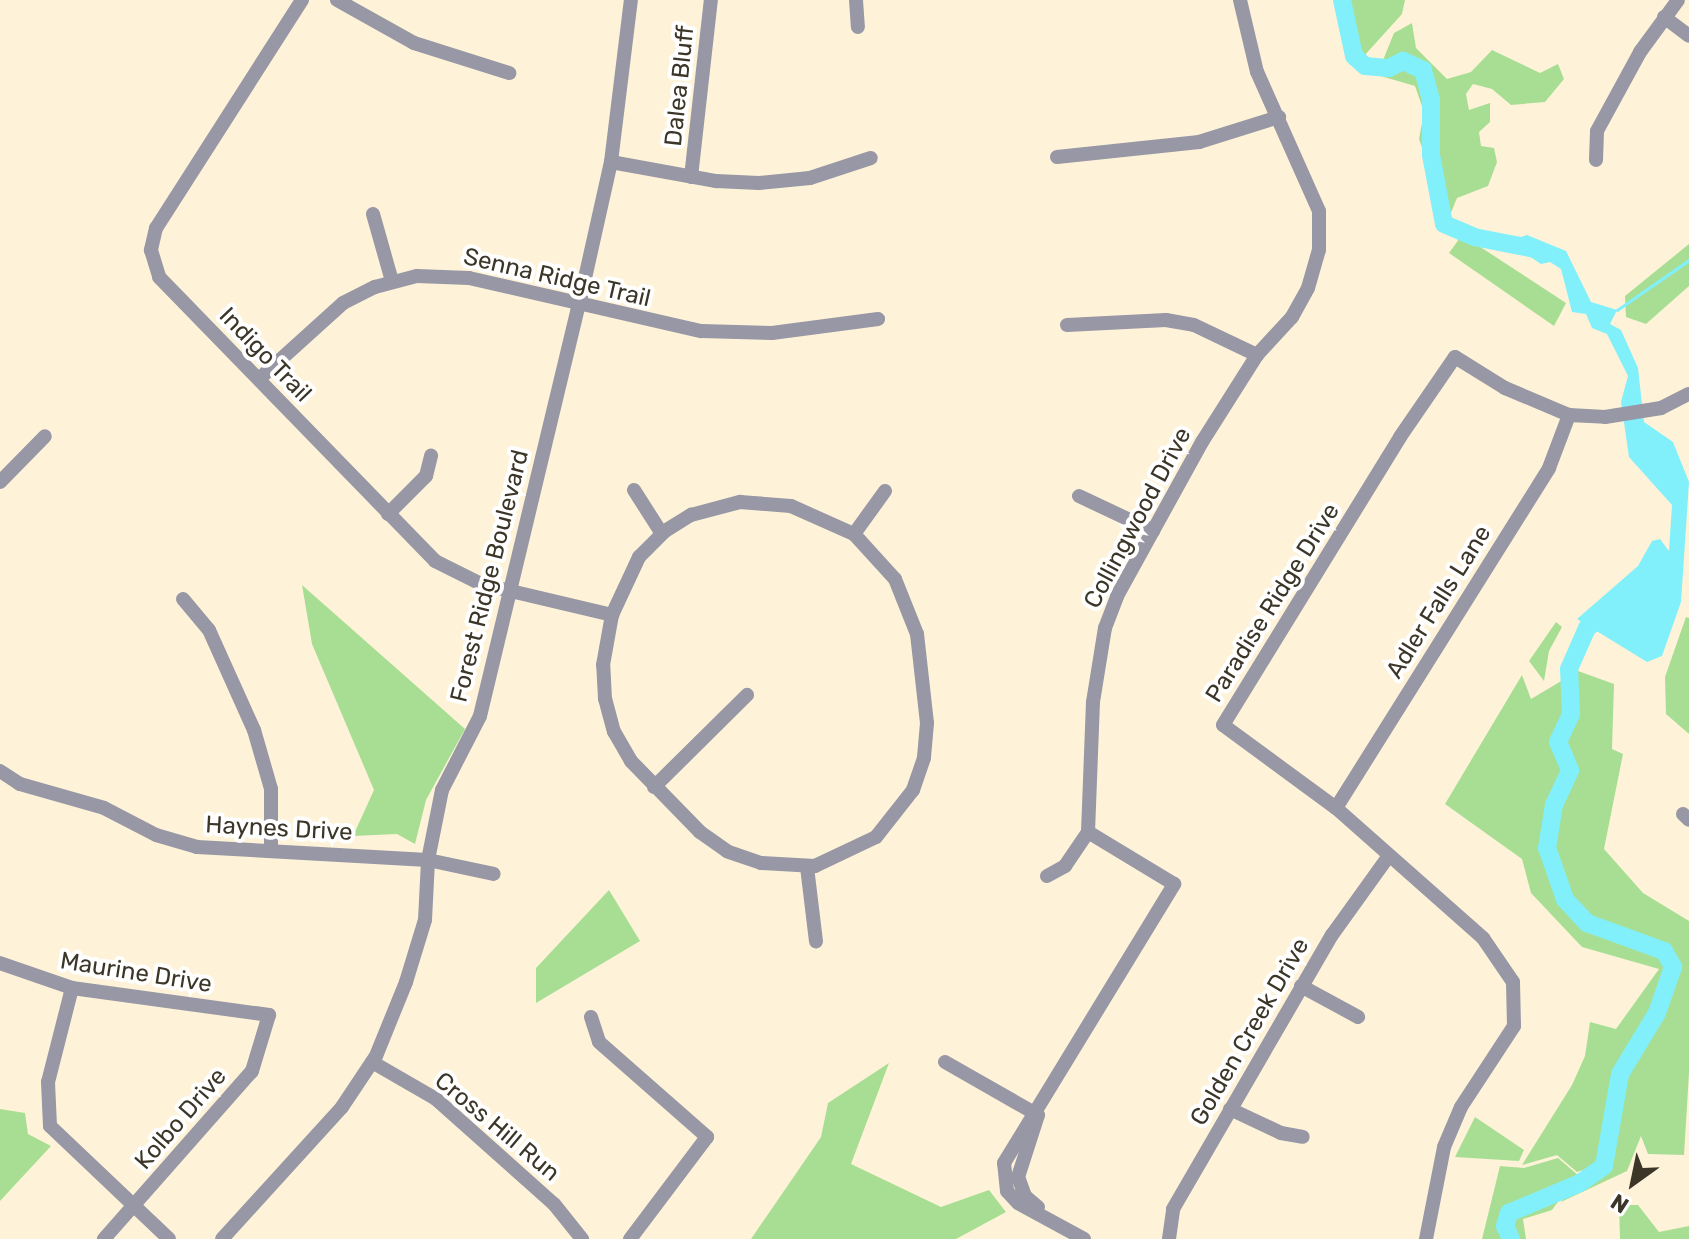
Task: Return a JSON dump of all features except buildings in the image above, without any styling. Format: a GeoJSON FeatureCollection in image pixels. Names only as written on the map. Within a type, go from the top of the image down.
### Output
{"type":"FeatureCollection","features":[{"type":"Feature","properties":{"kind":"street","name":"Indigo Trail"},"geometry":{"type":"LineString","coordinates":[[302,0],[151,244],[153,264],[162,282],[388,514],[443,566],[509,592],[612,615]]}},
{"type":"Feature","properties":{"kind":"street"},"geometry":{"type":"LineString","coordinates":[[337,0],[414,43],[509,73]]}},
{"type":"Feature","properties":{"kind":"street","name":"Forest Ridge Boulevard"},"geometry":{"type":"LineString","coordinates":[[222,1239],[284,1176],[372,1062],[406,982],[425,920],[428,860],[442,790],[480,716],[579,305],[611,162],[631,0]]}},
{"type":"Feature","properties":{"kind":"street","name":"Dalea Bluff"},"geometry":{"type":"LineString","coordinates":[[691,177],[711,0]]}},
{"type":"Feature","properties":{"kind":"street"},"geometry":{"type":"LineString","coordinates":[[856,0],[858,27]]}},
{"type":"Feature","properties":{"kind":"street","name":"Collingwood Drive"},"geometry":{"type":"LineString","coordinates":[[1088,832],[1098,661],[1117,596],[1257,355],[1292,317],[1308,288],[1319,250],[1319,211],[1257,72],[1240,0]]}},
{"type":"Feature","properties":{"kind":"street"},"geometry":{"type":"LineString","coordinates":[[1596,160],[1597,131],[1664,17],[1678,0]]}},
{"type":"Feature","properties":{"kind":"street"},"geometry":{"type":"LineString","coordinates":[[1664,17],[1689,36]]}},
{"type":"Feature","properties":{"kind":"street"},"geometry":{"type":"LineString","coordinates":[[1057,157],[1199,142],[1279,117]]}},
{"type":"Feature","properties":{"kind":"street"},"geometry":{"type":"LineString","coordinates":[[611,162],[691,177],[784,181],[871,158]]}},
{"type":"Feature","properties":{"kind":"street"},"geometry":{"type":"LineString","coordinates":[[373,214],[392,281]]}},
{"type":"Feature","properties":{"kind":"street","name":"Senna Ridge Trail"},"geometry":{"type":"LineString","coordinates":[[259,379],[328,313],[392,281],[452,276],[665,326],[736,333],[878,319]]}},
{"type":"Feature","properties":{"kind":"street"},"geometry":{"type":"LineString","coordinates":[[1067,325],[1166,320],[1194,325],[1257,355]]}},
{"type":"Feature","properties":{"kind":"street","name":"Paradise Ridge Drive"},"geometry":{"type":"LineString","coordinates":[[1426,1239],[1444,1147],[1461,1107],[1514,1026],[1513,982],[1483,938],[1336,808],[1223,725],[1400,437],[1455,357],[1505,388],[1569,415],[1605,417],[1661,408],[1689,394]]}},
{"type":"Feature","properties":{"kind":"street","name":"Adler Falls Lane"},"geometry":{"type":"LineString","coordinates":[[1336,808],[1549,468],[1569,415]]}},
{"type":"Feature","properties":{"kind":"street"},"geometry":{"type":"LineString","coordinates":[[0,482],[45,436]]}},
{"type":"Feature","properties":{"kind":"street"},"geometry":{"type":"LineString","coordinates":[[388,514],[426,476],[431,456]]}},
{"type":"Feature","properties":{"kind":"street"},"geometry":{"type":"LineString","coordinates":[[634,490],[662,534]]}},
{"type":"Feature","properties":{"kind":"street"},"geometry":{"type":"LineString","coordinates":[[854,534],[885,491]]}},
{"type":"Feature","properties":{"kind":"street"},"geometry":{"type":"LineString","coordinates":[[1079,496],[1153,531]]}},
{"type":"Feature","properties":{"kind":"street"},"geometry":{"type":"LineString","coordinates":[[756,502],[808,511],[854,534],[886,566],[912,618],[927,723],[924,758],[905,806],[882,832],[847,855],[807,867],[761,863],[727,851],[654,787],[622,747],[609,716],[603,665],[612,615],[629,572],[662,534],[707,509],[756,502]]}},
{"type":"Feature","properties":{"kind":"street"},"geometry":{"type":"LineString","coordinates":[[183,599],[209,630],[254,730],[271,789],[271,849]]}},
{"type":"Feature","properties":{"kind":"street"},"geometry":{"type":"LineString","coordinates":[[654,787],[747,695]]}},
{"type":"Feature","properties":{"kind":"street","name":"Haynes Drive"},"geometry":{"type":"LineString","coordinates":[[0,771],[20,784],[104,808],[156,835],[197,847],[428,860],[494,874]]}},
{"type":"Feature","properties":{"kind":"street"},"geometry":{"type":"LineString","coordinates":[[1047,876],[1065,866],[1088,832],[1174,884],[1038,1115],[1018,1177],[1025,1196],[1084,1239]]}},
{"type":"Feature","properties":{"kind":"street","name":"Golden Creek Drive"},"geometry":{"type":"LineString","coordinates":[[1169,1239],[1173,1209],[1230,1109],[1301,986],[1388,857]]}},
{"type":"Feature","properties":{"kind":"street"},"geometry":{"type":"LineString","coordinates":[[807,867],[816,941]]}},
{"type":"Feature","properties":{"kind":"street","name":"Maurine Drive"},"geometry":{"type":"LineString","coordinates":[[0,963],[72,988],[269,1015]]}},
{"type":"Feature","properties":{"kind":"street"},"geometry":{"type":"LineString","coordinates":[[1301,986],[1358,1017]]}},
{"type":"Feature","properties":{"kind":"street"},"geometry":{"type":"LineString","coordinates":[[72,988],[48,1082],[50,1126],[169,1239]]}},
{"type":"Feature","properties":{"kind":"street","name":"Kolbo Drive"},"geometry":{"type":"LineString","coordinates":[[104,1239],[252,1071],[269,1015]]}},
{"type":"Feature","properties":{"kind":"street"},"geometry":{"type":"LineString","coordinates":[[591,1017],[599,1042],[707,1137],[630,1239]]}},
{"type":"Feature","properties":{"kind":"street","name":"Cross Hill Run"},"geometry":{"type":"LineString","coordinates":[[372,1062],[436,1099],[554,1204],[582,1239]]}},
{"type":"Feature","properties":{"kind":"street"},"geometry":{"type":"LineString","coordinates":[[945,1062],[1038,1115]]}},
{"type":"Feature","properties":{"kind":"street"},"geometry":{"type":"LineString","coordinates":[[1230,1109],[1281,1133],[1303,1137]]}},
{"type":"Feature","properties":{"kind":"green space"},"geometry":{"type":"Polygon","coordinates":[[[1343,0],[1405,0],[1402,14],[1364,56],[1343,0]]]}},
{"type":"Feature","properties":{"kind":"green space"},"geometry":{"type":"Polygon","coordinates":[[[1412,23],[1416,48],[1447,79],[1471,72],[1492,50],[1540,73],[1558,64],[1564,79],[1545,102],[1511,105],[1492,89],[1473,84],[1466,94],[1469,110],[1490,103],[1490,122],[1479,132],[1481,146],[1494,148],[1497,162],[1488,186],[1457,198],[1448,220],[1419,139],[1424,112],[1415,86],[1377,75],[1394,33],[1412,23]]]}},
{"type":"Feature","properties":{"kind":"green space"},"geometry":{"type":"Polygon","coordinates":[[[1462,235],[1566,303],[1554,326],[1449,253],[1462,235]]]}},
{"type":"Feature","properties":{"kind":"green space"},"geometry":{"type":"Polygon","coordinates":[[[1689,244],[1689,286],[1646,324],[1626,317],[1625,296],[1689,244]]]}},
{"type":"Feature","properties":{"kind":"green space"},"geometry":{"type":"Polygon","coordinates":[[[302,585],[465,729],[426,800],[415,844],[397,834],[353,836],[374,790],[312,644],[302,585]]]}},
{"type":"Feature","properties":{"kind":"green space"},"geometry":{"type":"Polygon","coordinates":[[[1686,617],[1689,618],[1689,734],[1666,714],[1665,677],[1686,617]]]}},
{"type":"Feature","properties":{"kind":"green space"},"geometry":{"type":"Polygon","coordinates":[[[1556,622],[1562,627],[1549,651],[1544,681],[1529,661],[1556,622]]]}},
{"type":"Feature","properties":{"kind":"green space"},"geometry":{"type":"Polygon","coordinates":[[[1578,671],[1614,684],[1612,749],[1623,754],[1604,849],[1643,893],[1689,921],[1689,1073],[1684,1155],[1648,1154],[1641,1136],[1627,1171],[1561,1202],[1581,1174],[1593,1167],[1577,1172],[1557,1155],[1522,1165],[1572,1085],[1585,1056],[1590,1022],[1616,1029],[1659,969],[1582,947],[1531,893],[1522,859],[1445,804],[1522,675],[1531,699],[1578,671]]]}},
{"type":"Feature","properties":{"kind":"green space"},"geometry":{"type":"Polygon","coordinates":[[[609,890],[640,941],[536,1003],[536,968],[609,890]]]}},
{"type":"Feature","properties":{"kind":"green space"},"geometry":{"type":"Polygon","coordinates":[[[889,1063],[851,1164],[941,1207],[989,1190],[1006,1212],[956,1239],[751,1239],[821,1137],[828,1103],[889,1063]]]}},
{"type":"Feature","properties":{"kind":"green space"},"geometry":{"type":"Polygon","coordinates":[[[0,1109],[25,1113],[28,1134],[51,1146],[0,1201],[0,1109]]]}},
{"type":"Feature","properties":{"kind":"green space"},"geometry":{"type":"Polygon","coordinates":[[[1475,1117],[1524,1150],[1519,1161],[1455,1157],[1475,1117]]]}},
{"type":"Feature","properties":{"kind":"green space"},"geometry":{"type":"Polygon","coordinates":[[[1558,1158],[1578,1175],[1552,1210],[1523,1219],[1526,1239],[1482,1239],[1500,1166],[1524,1168],[1558,1158]]]}},
{"type":"Feature","properties":{"kind":"green space"},"geometry":{"type":"Polygon","coordinates":[[[1619,1205],[1638,1205],[1659,1232],[1689,1226],[1689,1239],[1620,1239],[1619,1205]]]}},
{"type":"Feature","properties":{"kind":"water"},"geometry":{"type":"Polygon","coordinates":[[[1527,235],[1566,251],[1591,302],[1617,310],[1610,324],[1621,330],[1638,368],[1644,422],[1673,442],[1689,482],[1681,602],[1662,656],[1647,662],[1577,619],[1638,566],[1652,541],[1660,539],[1669,551],[1672,505],[1629,457],[1621,402],[1628,376],[1607,334],[1592,328],[1586,314],[1572,312],[1561,269],[1550,262],[1541,264],[1514,246],[1515,239],[1527,235]]]}},
{"type":"Feature","properties":{"kind":"waterway"},"geometry":{"type":"LineString","coordinates":[[1342,0],[1354,56],[1365,66],[1389,68],[1403,61],[1423,70],[1431,99],[1431,155],[1444,224],[1474,237],[1535,249]]}},
{"type":"Feature","properties":{"kind":"waterway"},"geometry":{"type":"LineString","coordinates":[[1617,310],[1689,260]]}},
{"type":"Feature","properties":{"kind":"waterway"},"geometry":{"type":"LineString","coordinates":[[1511,1239],[1505,1226],[1509,1213],[1580,1183],[1604,1166],[1620,1074],[1657,1013],[1673,967],[1664,951],[1587,923],[1565,899],[1547,848],[1554,805],[1570,770],[1558,742],[1571,714],[1569,669],[1587,628],[1607,614]]}}]}
